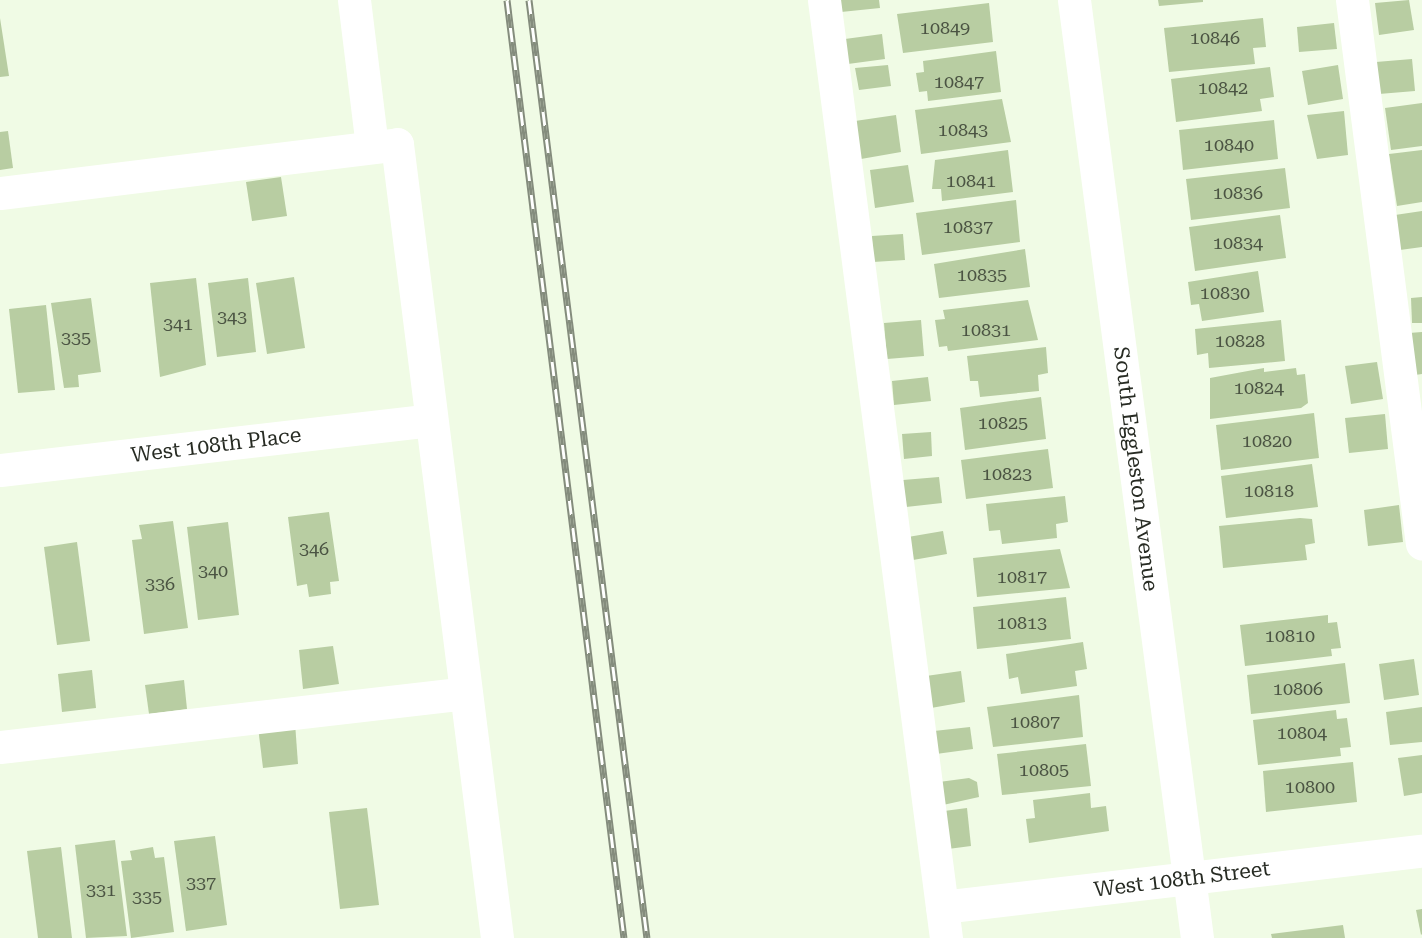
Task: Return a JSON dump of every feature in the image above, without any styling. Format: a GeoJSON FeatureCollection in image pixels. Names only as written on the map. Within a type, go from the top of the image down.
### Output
{"type":"FeatureCollection","features":[{"type":"Feature","properties":{"kind":"street"},"geometry":{"type":"LineString","coordinates":[[354,0],[372,147]]}},
{"type":"Feature","properties":{"kind":"street"},"geometry":{"type":"LineString","coordinates":[[824,0],[944,923]]}},
{"type":"Feature","properties":{"kind":"street","name":"South Eggleston Avenue"},"geometry":{"type":"LineString","coordinates":[[1074,0],[1197,938]]}},
{"type":"Feature","properties":{"kind":"street"},"geometry":{"type":"LineString","coordinates":[[1352,0],[1422,544]]}},
{"type":"Feature","properties":{"kind":"street"},"geometry":{"type":"LineString","coordinates":[[0,193],[397,144],[497,938]]}},
{"type":"Feature","properties":{"kind":"street","name":"West 108th Place"},"geometry":{"type":"LineString","coordinates":[[0,471],[431,420]]}},
{"type":"Feature","properties":{"kind":"street"},"geometry":{"type":"LineString","coordinates":[[0,747],[466,693]]}},
{"type":"Feature","properties":{"kind":"street","name":"West 108th Street"},"geometry":{"type":"LineString","coordinates":[[944,923],[1189,878],[1422,850]]}},
{"type":"Feature","properties":{"kind":"building"},"geometry":{"type":"Polygon","coordinates":[[[839,0],[879,0],[880,8],[841,12],[839,0]]]}},
{"type":"Feature","properties":{"kind":"building"},"geometry":{"type":"Polygon","coordinates":[[[1158,0],[1203,0],[1203,2],[1159,6],[1158,0]]]}},
{"type":"Feature","properties":{"kind":"building"},"geometry":{"type":"Polygon","coordinates":[[[1409,0],[1414,30],[1379,35],[1375,3],[1409,0]]]}},
{"type":"Feature","properties":{"kind":"building"},"geometry":{"type":"Polygon","coordinates":[[[989,3],[993,42],[903,53],[897,14],[989,3]]]}},
{"type":"Feature","properties":{"kind":"building"},"geometry":{"type":"Polygon","coordinates":[[[0,18],[9,76],[0,77],[0,18]]]}},
{"type":"Feature","properties":{"kind":"building"},"geometry":{"type":"Polygon","coordinates":[[[1263,18],[1266,47],[1253,48],[1255,64],[1169,72],[1164,28],[1263,18]]]}},
{"type":"Feature","properties":{"kind":"building"},"geometry":{"type":"Polygon","coordinates":[[[1334,23],[1337,49],[1299,52],[1297,27],[1334,23]]]}},
{"type":"Feature","properties":{"kind":"building"},"geometry":{"type":"Polygon","coordinates":[[[882,34],[885,59],[848,64],[845,39],[882,34]]]}},
{"type":"Feature","properties":{"kind":"building"},"geometry":{"type":"Polygon","coordinates":[[[996,51],[1001,92],[928,101],[927,91],[919,92],[916,73],[924,72],[923,61],[996,51]]]}},
{"type":"Feature","properties":{"kind":"building"},"geometry":{"type":"Polygon","coordinates":[[[1412,59],[1415,91],[1379,94],[1376,62],[1412,59]]]}},
{"type":"Feature","properties":{"kind":"building"},"geometry":{"type":"Polygon","coordinates":[[[888,65],[891,86],[859,90],[855,68],[888,65]]]}},
{"type":"Feature","properties":{"kind":"building"},"geometry":{"type":"Polygon","coordinates":[[[1338,65],[1343,99],[1308,105],[1302,71],[1338,65]]]}},
{"type":"Feature","properties":{"kind":"building"},"geometry":{"type":"Polygon","coordinates":[[[1270,67],[1274,97],[1260,99],[1262,111],[1176,122],[1171,79],[1270,67]]]}},
{"type":"Feature","properties":{"kind":"building"},"geometry":{"type":"Polygon","coordinates":[[[1002,99],[1011,142],[921,154],[915,110],[1002,99]]]}},
{"type":"Feature","properties":{"kind":"building"},"geometry":{"type":"Polygon","coordinates":[[[1422,103],[1422,146],[1391,150],[1385,108],[1422,103]]]}},
{"type":"Feature","properties":{"kind":"building"},"geometry":{"type":"Polygon","coordinates":[[[1344,111],[1348,155],[1317,159],[1307,115],[1344,111]]]}},
{"type":"Feature","properties":{"kind":"building"},"geometry":{"type":"Polygon","coordinates":[[[896,115],[901,152],[861,159],[855,121],[896,115]]]}},
{"type":"Feature","properties":{"kind":"building"},"geometry":{"type":"Polygon","coordinates":[[[1274,120],[1278,159],[1183,170],[1179,130],[1274,120]]]}},
{"type":"Feature","properties":{"kind":"building"},"geometry":{"type":"Polygon","coordinates":[[[8,131],[13,168],[0,170],[0,132],[8,131]]]}},
{"type":"Feature","properties":{"kind":"building"},"geometry":{"type":"Polygon","coordinates":[[[1008,150],[1013,192],[942,201],[941,189],[932,189],[935,160],[1008,150]]]}},
{"type":"Feature","properties":{"kind":"building"},"geometry":{"type":"Polygon","coordinates":[[[1422,150],[1422,202],[1397,206],[1389,154],[1422,150]]]}},
{"type":"Feature","properties":{"kind":"building"},"geometry":{"type":"Polygon","coordinates":[[[908,165],[914,202],[875,208],[870,170],[908,165]]]}},
{"type":"Feature","properties":{"kind":"building"},"geometry":{"type":"Polygon","coordinates":[[[1285,168],[1290,208],[1191,220],[1186,179],[1285,168]]]}},
{"type":"Feature","properties":{"kind":"building"},"geometry":{"type":"Polygon","coordinates":[[[281,177],[287,216],[252,221],[246,182],[281,177]]]}},
{"type":"Feature","properties":{"kind":"building"},"geometry":{"type":"Polygon","coordinates":[[[1016,200],[1020,242],[922,255],[916,213],[1016,200]]]}},
{"type":"Feature","properties":{"kind":"building"},"geometry":{"type":"Polygon","coordinates":[[[1422,211],[1422,247],[1400,250],[1395,215],[1422,211]]]}},
{"type":"Feature","properties":{"kind":"building"},"geometry":{"type":"Polygon","coordinates":[[[1280,215],[1286,258],[1195,271],[1189,227],[1280,215]]]}},
{"type":"Feature","properties":{"kind":"building"},"geometry":{"type":"Polygon","coordinates":[[[903,234],[905,260],[873,262],[872,236],[903,234]]]}},
{"type":"Feature","properties":{"kind":"building"},"geometry":{"type":"Polygon","coordinates":[[[1025,249],[1030,287],[939,298],[934,264],[1025,249]]]}},
{"type":"Feature","properties":{"kind":"building"},"geometry":{"type":"Polygon","coordinates":[[[1258,271],[1264,312],[1202,321],[1199,304],[1191,305],[1188,282],[1258,271]]]}},
{"type":"Feature","properties":{"kind":"building"},"geometry":{"type":"Polygon","coordinates":[[[294,277],[305,348],[267,354],[256,283],[294,277]]]}},
{"type":"Feature","properties":{"kind":"building"},"geometry":{"type":"Polygon","coordinates":[[[196,278],[206,365],[160,377],[150,283],[196,278]]]}},
{"type":"Feature","properties":{"kind":"building"},"geometry":{"type":"Polygon","coordinates":[[[248,278],[256,352],[217,357],[208,283],[248,278]]]}},
{"type":"Feature","properties":{"kind":"building"},"geometry":{"type":"Polygon","coordinates":[[[1422,297],[1422,323],[1412,323],[1411,298],[1422,297]]]}},
{"type":"Feature","properties":{"kind":"building"},"geometry":{"type":"Polygon","coordinates":[[[91,298],[101,372],[78,375],[79,387],[64,388],[51,303],[91,298]]]}},
{"type":"Feature","properties":{"kind":"building"},"geometry":{"type":"Polygon","coordinates":[[[1028,300],[1038,340],[948,351],[947,346],[939,347],[935,320],[945,319],[943,310],[1028,300]]]}},
{"type":"Feature","properties":{"kind":"building"},"geometry":{"type":"Polygon","coordinates":[[[46,305],[55,390],[18,393],[9,309],[46,305]]]}},
{"type":"Feature","properties":{"kind":"building"},"geometry":{"type":"Polygon","coordinates":[[[921,320],[924,356],[887,359],[884,323],[921,320]]]}},
{"type":"Feature","properties":{"kind":"building"},"geometry":{"type":"Polygon","coordinates":[[[1281,320],[1285,361],[1209,368],[1208,353],[1197,355],[1195,329],[1281,320]]]}},
{"type":"Feature","properties":{"kind":"building"},"geometry":{"type":"Polygon","coordinates":[[[1422,332],[1422,374],[1415,375],[1409,333],[1422,332]]]}},
{"type":"Feature","properties":{"kind":"building"},"geometry":{"type":"Polygon","coordinates":[[[1046,347],[1048,373],[1038,375],[1039,391],[980,397],[978,381],[970,381],[967,356],[1046,347]]]}},
{"type":"Feature","properties":{"kind":"building"},"geometry":{"type":"Polygon","coordinates":[[[1377,362],[1383,399],[1351,404],[1345,366],[1377,362]]]}},
{"type":"Feature","properties":{"kind":"building"},"geometry":{"type":"Polygon","coordinates":[[[1264,368],[1264,372],[1296,368],[1297,375],[1305,374],[1308,403],[1301,408],[1210,419],[1210,378],[1264,368]]]}},
{"type":"Feature","properties":{"kind":"building"},"geometry":{"type":"Polygon","coordinates":[[[928,377],[931,401],[894,405],[892,381],[928,377]]]}},
{"type":"Feature","properties":{"kind":"building"},"geometry":{"type":"Polygon","coordinates":[[[1041,397],[1046,439],[965,450],[960,408],[1041,397]]]}},
{"type":"Feature","properties":{"kind":"building"},"geometry":{"type":"Polygon","coordinates":[[[1314,413],[1319,458],[1221,470],[1216,425],[1314,413]]]}},
{"type":"Feature","properties":{"kind":"building"},"geometry":{"type":"Polygon","coordinates":[[[1385,414],[1388,449],[1349,453],[1345,418],[1385,414]]]}},
{"type":"Feature","properties":{"kind":"building"},"geometry":{"type":"Polygon","coordinates":[[[931,432],[932,456],[904,459],[902,434],[931,432]]]}},
{"type":"Feature","properties":{"kind":"building"},"geometry":{"type":"Polygon","coordinates":[[[1048,449],[1053,488],[966,499],[961,460],[1048,449]]]}},
{"type":"Feature","properties":{"kind":"building"},"geometry":{"type":"Polygon","coordinates":[[[1312,464],[1318,507],[1226,518],[1221,476],[1312,464]]]}},
{"type":"Feature","properties":{"kind":"building"},"geometry":{"type":"Polygon","coordinates":[[[939,477],[942,503],[906,507],[903,480],[939,477]]]}},
{"type":"Feature","properties":{"kind":"building"},"geometry":{"type":"Polygon","coordinates":[[[1065,496],[1068,522],[1056,524],[1057,538],[1002,544],[1000,530],[989,531],[986,504],[1065,496]]]}},
{"type":"Feature","properties":{"kind":"building"},"geometry":{"type":"Polygon","coordinates":[[[1399,505],[1403,542],[1368,546],[1364,510],[1399,505]]]}},
{"type":"Feature","properties":{"kind":"building"},"geometry":{"type":"Polygon","coordinates":[[[329,512],[339,581],[330,582],[331,594],[309,597],[307,584],[297,586],[288,517],[329,512]]]}},
{"type":"Feature","properties":{"kind":"building"},"geometry":{"type":"Polygon","coordinates":[[[1300,518],[1312,519],[1315,543],[1305,545],[1307,560],[1223,568],[1219,526],[1300,518]]]}},
{"type":"Feature","properties":{"kind":"building"},"geometry":{"type":"Polygon","coordinates":[[[173,521],[188,628],[144,634],[132,540],[142,539],[139,525],[173,521]]]}},
{"type":"Feature","properties":{"kind":"building"},"geometry":{"type":"Polygon","coordinates":[[[228,522],[239,615],[198,620],[187,527],[228,522]]]}},
{"type":"Feature","properties":{"kind":"building"},"geometry":{"type":"Polygon","coordinates":[[[943,531],[947,554],[913,560],[908,537],[943,531]]]}},
{"type":"Feature","properties":{"kind":"building"},"geometry":{"type":"Polygon","coordinates":[[[77,542],[90,641],[57,645],[44,547],[77,542]]]}},
{"type":"Feature","properties":{"kind":"building"},"geometry":{"type":"Polygon","coordinates":[[[1060,549],[1070,588],[977,597],[973,558],[1060,549]]]}},
{"type":"Feature","properties":{"kind":"building"},"geometry":{"type":"Polygon","coordinates":[[[1066,597],[1071,639],[977,649],[973,607],[1066,597]]]}},
{"type":"Feature","properties":{"kind":"building"},"geometry":{"type":"Polygon","coordinates":[[[1328,615],[1328,623],[1337,622],[1341,648],[1331,649],[1332,656],[1245,666],[1240,625],[1328,615]]]}},
{"type":"Feature","properties":{"kind":"building"},"geometry":{"type":"Polygon","coordinates":[[[1083,642],[1087,669],[1075,671],[1077,686],[1021,694],[1018,677],[1009,679],[1006,654],[1083,642]]]}},
{"type":"Feature","properties":{"kind":"building"},"geometry":{"type":"Polygon","coordinates":[[[333,646],[339,684],[303,689],[299,650],[333,646]]]}},
{"type":"Feature","properties":{"kind":"building"},"geometry":{"type":"Polygon","coordinates":[[[1414,659],[1419,695],[1384,700],[1379,664],[1414,659]]]}},
{"type":"Feature","properties":{"kind":"building"},"geometry":{"type":"Polygon","coordinates":[[[1345,663],[1350,703],[1251,714],[1247,675],[1345,663]]]}},
{"type":"Feature","properties":{"kind":"building"},"geometry":{"type":"Polygon","coordinates":[[[92,670],[96,708],[62,712],[58,674],[92,670]]]}},
{"type":"Feature","properties":{"kind":"building"},"geometry":{"type":"Polygon","coordinates":[[[961,671],[965,702],[931,708],[926,676],[961,671]]]}},
{"type":"Feature","properties":{"kind":"building"},"geometry":{"type":"Polygon","coordinates":[[[184,680],[187,709],[149,714],[145,685],[184,680]]]}},
{"type":"Feature","properties":{"kind":"building"},"geometry":{"type":"Polygon","coordinates":[[[1079,695],[1083,737],[993,747],[987,707],[1079,695]]]}},
{"type":"Feature","properties":{"kind":"building"},"geometry":{"type":"Polygon","coordinates":[[[1422,707],[1422,742],[1390,745],[1386,712],[1422,707]]]}},
{"type":"Feature","properties":{"kind":"building"},"geometry":{"type":"Polygon","coordinates":[[[1336,710],[1337,719],[1347,718],[1351,747],[1340,748],[1341,756],[1258,765],[1253,720],[1336,710]]]}},
{"type":"Feature","properties":{"kind":"building"},"geometry":{"type":"Polygon","coordinates":[[[295,723],[298,764],[263,768],[258,727],[295,723]]]}},
{"type":"Feature","properties":{"kind":"building"},"geometry":{"type":"Polygon","coordinates":[[[970,727],[973,749],[936,754],[934,731],[970,727]]]}},
{"type":"Feature","properties":{"kind":"building"},"geometry":{"type":"Polygon","coordinates":[[[1086,744],[1091,786],[1002,795],[997,754],[1086,744]]]}},
{"type":"Feature","properties":{"kind":"building"},"geometry":{"type":"Polygon","coordinates":[[[1422,755],[1422,793],[1404,796],[1398,758],[1422,755]]]}},
{"type":"Feature","properties":{"kind":"building"},"geometry":{"type":"Polygon","coordinates":[[[1353,762],[1357,802],[1266,812],[1263,771],[1353,762]]]}},
{"type":"Feature","properties":{"kind":"building"},"geometry":{"type":"Polygon","coordinates":[[[969,778],[977,782],[979,797],[943,805],[939,782],[969,778]]]}},
{"type":"Feature","properties":{"kind":"building"},"geometry":{"type":"Polygon","coordinates":[[[1090,793],[1091,808],[1106,806],[1109,831],[1029,843],[1026,819],[1035,818],[1033,800],[1090,793]]]}},
{"type":"Feature","properties":{"kind":"building"},"geometry":{"type":"Polygon","coordinates":[[[367,808],[379,905],[340,909],[329,812],[367,808]]]}},
{"type":"Feature","properties":{"kind":"building"},"geometry":{"type":"Polygon","coordinates":[[[967,808],[971,846],[948,849],[944,811],[967,808]]]}},
{"type":"Feature","properties":{"kind":"building"},"geometry":{"type":"Polygon","coordinates":[[[215,836],[227,925],[186,931],[174,841],[215,836]]]}},
{"type":"Feature","properties":{"kind":"building"},"geometry":{"type":"Polygon","coordinates":[[[115,840],[127,936],[86,938],[75,845],[115,840]]]}},
{"type":"Feature","properties":{"kind":"building"},"geometry":{"type":"Polygon","coordinates":[[[61,847],[72,938],[38,938],[27,851],[61,847]]]}},
{"type":"Feature","properties":{"kind":"building"},"geometry":{"type":"Polygon","coordinates":[[[153,847],[155,858],[164,857],[174,932],[131,938],[121,861],[132,860],[130,851],[153,847]]]}},
{"type":"Feature","properties":{"kind":"building"},"geometry":{"type":"Polygon","coordinates":[[[1422,909],[1422,934],[1421,935],[1416,910],[1422,909]]]}},
{"type":"Feature","properties":{"kind":"building"},"geometry":{"type":"Polygon","coordinates":[[[1343,925],[1345,938],[1272,938],[1271,934],[1343,925]]]}},
{"type":"Feature","properties":{"kind":"railway"},"geometry":{"type":"LineString","coordinates":[[507,0],[624,938]]}},
{"type":"Feature","properties":{"kind":"railway"},"geometry":{"type":"LineString","coordinates":[[529,0],[647,938]]}}]}
